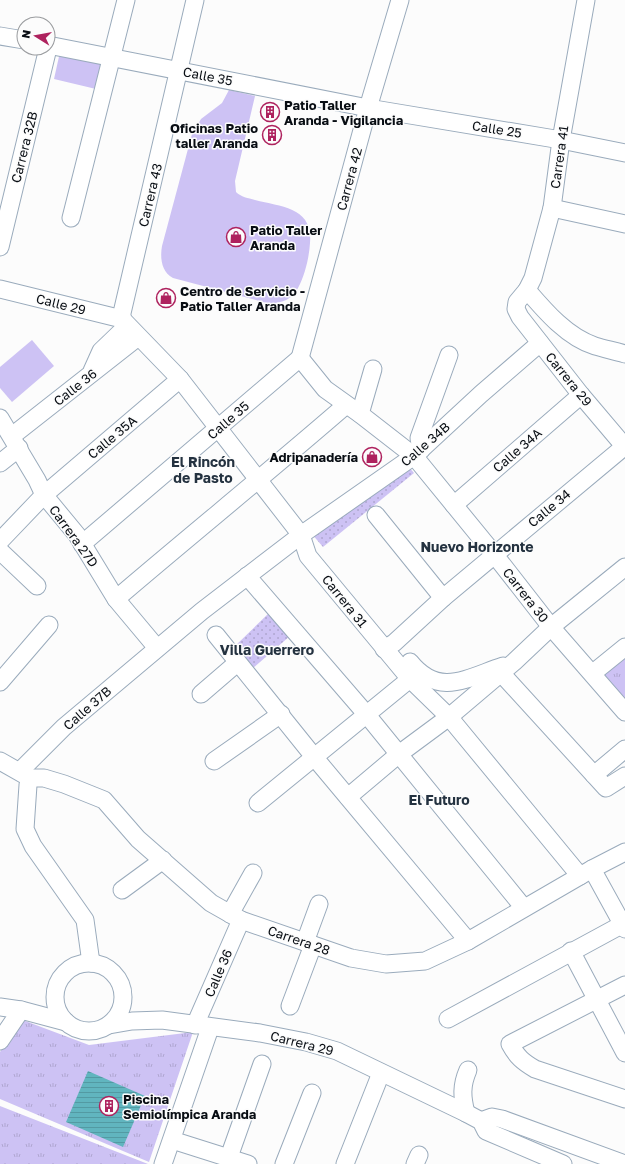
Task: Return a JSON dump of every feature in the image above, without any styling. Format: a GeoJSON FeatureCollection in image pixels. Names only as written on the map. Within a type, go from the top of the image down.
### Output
{"type":"FeatureCollection","features":[{"type":"Feature","properties":{"kind":"street"},"geometry":{"type":"LineString","coordinates":[[71,218],[126,0]]}},
{"type":"Feature","properties":{"kind":"street","name":"Carrera 43"},"geometry":{"type":"LineString","coordinates":[[129,327],[124,305],[195,0]]}},
{"type":"Feature","properties":{"kind":"street","name":"Carrera 42"},"geometry":{"type":"LineString","coordinates":[[300,358],[368,108],[400,0]]}},
{"type":"Feature","properties":{"kind":"street","name":"Carrera 41"},"geometry":{"type":"LineString","coordinates":[[516,309],[517,302],[527,290],[532,278],[552,208],[561,140],[586,0]]}},
{"type":"Feature","properties":{"kind":"street"},"geometry":{"type":"LineString","coordinates":[[0,36],[16,39]]}},
{"type":"Feature","properties":{"kind":"street","name":"Calle 35"},"geometry":{"type":"LineString","coordinates":[[56,48],[179,70],[368,108]]}},
{"type":"Feature","properties":{"kind":"street","name":"Carrera 32B"},"geometry":{"type":"LineString","coordinates":[[0,246],[46,56]]}},
{"type":"Feature","properties":{"kind":"street","name":"Calle 25"},"geometry":{"type":"LineString","coordinates":[[368,108],[561,140],[625,153]]}},
{"type":"Feature","properties":{"kind":"street"},"geometry":{"type":"LineString","coordinates":[[552,208],[625,224]]}},
{"type":"Feature","properties":{"kind":"street","name":"Calle 29"},"geometry":{"type":"LineString","coordinates":[[0,289],[129,327]]}},
{"type":"Feature","properties":{"kind":"street"},"geometry":{"type":"LineString","coordinates":[[527,290],[545,312],[568,330],[594,346],[625,354]]}},
{"type":"Feature","properties":{"kind":"street","name":"Carrera 29"},"geometry":{"type":"LineString","coordinates":[[516,309],[520,317],[581,395],[625,446]]}},
{"type":"Feature","properties":{"kind":"street"},"geometry":{"type":"LineString","coordinates":[[129,327],[180,379],[220,428],[258,482],[301,535],[315,546],[389,646],[449,717],[586,872],[624,925],[571,951],[448,1018]]}},
{"type":"Feature","properties":{"kind":"street","name":"Calle 36"},"geometry":{"type":"LineString","coordinates":[[0,463],[16,442],[90,375],[101,351],[129,327]]}},
{"type":"Feature","properties":{"kind":"street","name":"Calle 34B"},"geometry":{"type":"LineString","coordinates":[[247,576],[301,535],[417,453],[540,343]]}},
{"type":"Feature","properties":{"kind":"street"},"geometry":{"type":"LineString","coordinates":[[417,453],[419,438],[449,355]]}},
{"type":"Feature","properties":{"kind":"street","name":"Calle 35"},"geometry":{"type":"LineString","coordinates":[[82,544],[220,428],[300,358]]}},
{"type":"Feature","properties":{"kind":"street","name":"Carrera 30"},"geometry":{"type":"LineString","coordinates":[[300,358],[325,389],[417,453],[454,505],[551,627],[625,712]]}},
{"type":"Feature","properties":{"kind":"street"},"geometry":{"type":"LineString","coordinates":[[116,599],[211,518],[354,410],[373,369]]}},
{"type":"Feature","properties":{"kind":"street","name":"Calle 35A"},"geometry":{"type":"LineString","coordinates":[[0,541],[44,495],[180,379]]}},
{"type":"Feature","properties":{"kind":"street","name":"Calle 34A"},"geometry":{"type":"LineString","coordinates":[[454,505],[581,395]]}},
{"type":"Feature","properties":{"kind":"street","name":"Carrera 27D"},"geometry":{"type":"LineString","coordinates":[[0,418],[16,442],[44,495],[82,544],[116,599],[157,648]]}},
{"type":"Feature","properties":{"kind":"street","name":"Calle 34"},"geometry":{"type":"LineString","coordinates":[[389,646],[494,554],[625,446]]}},
{"type":"Feature","properties":{"kind":"street"},"geometry":{"type":"LineString","coordinates":[[376,515],[443,598]]}},
{"type":"Feature","properties":{"kind":"street"},"geometry":{"type":"LineString","coordinates":[[0,551],[37,586]]}},
{"type":"Feature","properties":{"kind":"street"},"geometry":{"type":"LineString","coordinates":[[348,797],[399,754],[449,717],[508,667],[551,627],[625,567]]}},
{"type":"Feature","properties":{"kind":"street"},"geometry":{"type":"LineString","coordinates":[[247,576],[367,715],[524,908]]}},
{"type":"Feature","properties":{"kind":"street","name":"Calle 37B"},"geometry":{"type":"LineString","coordinates":[[25,775],[64,727],[157,648],[247,576]]}},
{"type":"Feature","properties":{"kind":"street"},"geometry":{"type":"LineString","coordinates":[[0,682],[49,625]]}},
{"type":"Feature","properties":{"kind":"street"},"geometry":{"type":"LineString","coordinates":[[216,635],[237,663],[281,714],[314,758],[468,941]]}},
{"type":"Feature","properties":{"kind":"street"},"geometry":{"type":"LineString","coordinates":[[592,673],[625,647]]}},
{"type":"Feature","properties":{"kind":"street"},"geometry":{"type":"LineString","coordinates":[[201,694],[237,663]]}},
{"type":"Feature","properties":{"kind":"street"},"geometry":{"type":"LineString","coordinates":[[414,676],[444,684],[508,667]]}},
{"type":"Feature","properties":{"kind":"street"},"geometry":{"type":"LineString","coordinates":[[508,667],[606,788],[625,776]]}},
{"type":"Feature","properties":{"kind":"street"},"geometry":{"type":"LineString","coordinates":[[258,803],[414,676]]}},
{"type":"Feature","properties":{"kind":"street"},"geometry":{"type":"LineString","coordinates":[[214,761],[281,714]]}},
{"type":"Feature","properties":{"kind":"street"},"geometry":{"type":"LineString","coordinates":[[594,775],[625,749]]}},
{"type":"Feature","properties":{"kind":"street","name":"Carrera 28"},"geometry":{"type":"LineString","coordinates":[[0,761],[25,775],[44,778],[64,784],[104,800],[138,839],[211,903],[235,917],[351,958],[386,964],[425,961],[468,941],[586,872],[625,852]]}},
{"type":"Feature","properties":{"kind":"street"},"geometry":{"type":"LineString","coordinates":[[25,775],[28,785],[25,829],[33,846],[85,920],[91,963]]}},
{"type":"Feature","properties":{"kind":"street"},"geometry":{"type":"LineString","coordinates":[[122,890],[163,860]]}},
{"type":"Feature","properties":{"kind":"street","name":"Calle 36"},"geometry":{"type":"LineString","coordinates":[[163,1164],[172,1140],[202,1027],[235,917],[253,873]]}},
{"type":"Feature","properties":{"kind":"street"},"geometry":{"type":"LineString","coordinates":[[290,1006],[309,944],[319,904]]}},
{"type":"Feature","properties":{"kind":"street"},"geometry":{"type":"LineString","coordinates":[[571,951],[625,1053]]}},
{"type":"Feature","properties":{"kind":"street"},"geometry":{"type":"LineString","coordinates":[[91,963],[103,966],[113,973],[120,982],[123,994],[122,1006],[117,1017],[109,1025],[98,1030],[87,1031],[75,1029],[62,1017],[56,1001],[56,989],[61,978],[69,970],[80,964],[91,963]]}},
{"type":"Feature","properties":{"kind":"street"},"geometry":{"type":"LineString","coordinates":[[625,985],[510,1044],[523,1062],[535,1068],[625,1099]]}},
{"type":"Feature","properties":{"kind":"street"},"geometry":{"type":"LineString","coordinates":[[0,1001],[62,1017]]}},
{"type":"Feature","properties":{"kind":"street"},"geometry":{"type":"LineString","coordinates":[[0,1007],[62,1017]]}},
{"type":"Feature","properties":{"kind":"street"},"geometry":{"type":"LineString","coordinates":[[0,1041],[20,1010]]}},
{"type":"Feature","properties":{"kind":"street","name":"Carrera 29"},"geometry":{"type":"LineString","coordinates":[[109,1025],[132,1021],[156,1020],[202,1027],[260,1033],[306,1042],[336,1051],[481,1121],[486,1131],[540,1160],[564,1164]]}},
{"type":"Feature","properties":{"kind":"street"},"geometry":{"type":"LineString","coordinates":[[229,1157],[262,1064]]}},
{"type":"Feature","properties":{"kind":"street"},"geometry":{"type":"LineString","coordinates":[[466,1113],[462,1094],[463,1081],[468,1070]]}},
{"type":"Feature","properties":{"kind":"street"},"geometry":{"type":"LineString","coordinates":[[345,1164],[381,1073]]}},
{"type":"Feature","properties":{"kind":"street"},"geometry":{"type":"LineString","coordinates":[[284,1164],[312,1093]]}},
{"type":"Feature","properties":{"kind":"street"},"geometry":{"type":"LineString","coordinates":[[481,1121],[492,1117],[625,1164]]}},
{"type":"Feature","properties":{"kind":"street"},"geometry":{"type":"LineString","coordinates":[[172,1140],[248,1164]]}},
{"type":"Feature","properties":{"kind":"green space"},"geometry":{"type":"Polygon","coordinates":[[[60,52],[102,61],[96,89],[54,79],[60,52]]]}},
{"type":"Feature","properties":{"kind":"green space"},"geometry":{"type":"Polygon","coordinates":[[[229,90],[255,96],[235,181],[236,192],[245,197],[285,207],[294,211],[301,215],[310,231],[309,255],[303,278],[292,296],[281,302],[267,303],[173,278],[166,272],[162,264],[162,246],[192,134],[201,119],[222,103],[229,90]]]}},
{"type":"Feature","properties":{"kind":"green space"},"geometry":{"type":"Polygon","coordinates":[[[32,340],[54,366],[12,402],[0,388],[0,367],[32,340]]]}},
{"type":"Feature","properties":{"kind":"green space"},"geometry":{"type":"Polygon","coordinates":[[[408,466],[414,473],[323,547],[311,533],[408,466]]]}},
{"type":"Feature","properties":{"kind":"green space"},"geometry":{"type":"Polygon","coordinates":[[[269,613],[290,636],[253,668],[234,647],[269,613]]]}},
{"type":"Feature","properties":{"kind":"green space"},"geometry":{"type":"Polygon","coordinates":[[[625,655],[625,699],[602,673],[625,655]]]}},
{"type":"Feature","properties":{"kind":"green space"},"geometry":{"type":"Polygon","coordinates":[[[20,1019],[89,1045],[193,1032],[149,1162],[0,1099],[0,1052],[20,1019]]]}},
{"type":"Feature","properties":{"kind":"green space"},"geometry":{"type":"Polygon","coordinates":[[[0,1106],[148,1164],[0,1164],[0,1106]]]}},
{"type":"Feature","properties":{"kind":"water","name":"Piscina Semiolímpica Aranda"},"geometry":{"type":"Polygon","coordinates":[[[88,1071],[145,1096],[123,1147],[66,1122],[88,1071]]]}},
{"type":"Feature","properties":{"kind":"place","name":"Patio Taller Aranda - Vigilancia"},"geometry":{"type":"Point","coordinates":[270,112]}},
{"type":"Feature","properties":{"kind":"place","name":"Oficinas Patio taller Aranda"},"geometry":{"type":"Point","coordinates":[272,135]}},
{"type":"Feature","properties":{"kind":"place","name":"Patio Taller Aranda"},"geometry":{"type":"Point","coordinates":[236,237]}},
{"type":"Feature","properties":{"kind":"place","name":"Centro de Servicio - Patio Taller Aranda"},"geometry":{"type":"Point","coordinates":[166,298]}},
{"type":"Feature","properties":{"kind":"place","name":"Adripanadería"},"geometry":{"type":"Point","coordinates":[372,457]}},
{"type":"Feature","properties":{"kind":"place","name":"Piscina Semiolímpica Aranda"},"geometry":{"type":"Point","coordinates":[109,1106]}},
{"type":"Feature","properties":{"kind":"district","name":"El Rincón de Pasto"},"geometry":{"type":"Point","coordinates":[203,470]}},
{"type":"Feature","properties":{"kind":"district","name":"Nuevo Horizonte"},"geometry":{"type":"Point","coordinates":[477,546]}},
{"type":"Feature","properties":{"kind":"district","name":"Villa Guerrero"},"geometry":{"type":"Point","coordinates":[267,649]}},
{"type":"Feature","properties":{"kind":"district","name":"El Futuro"},"geometry":{"type":"Point","coordinates":[439,799]}}]}
